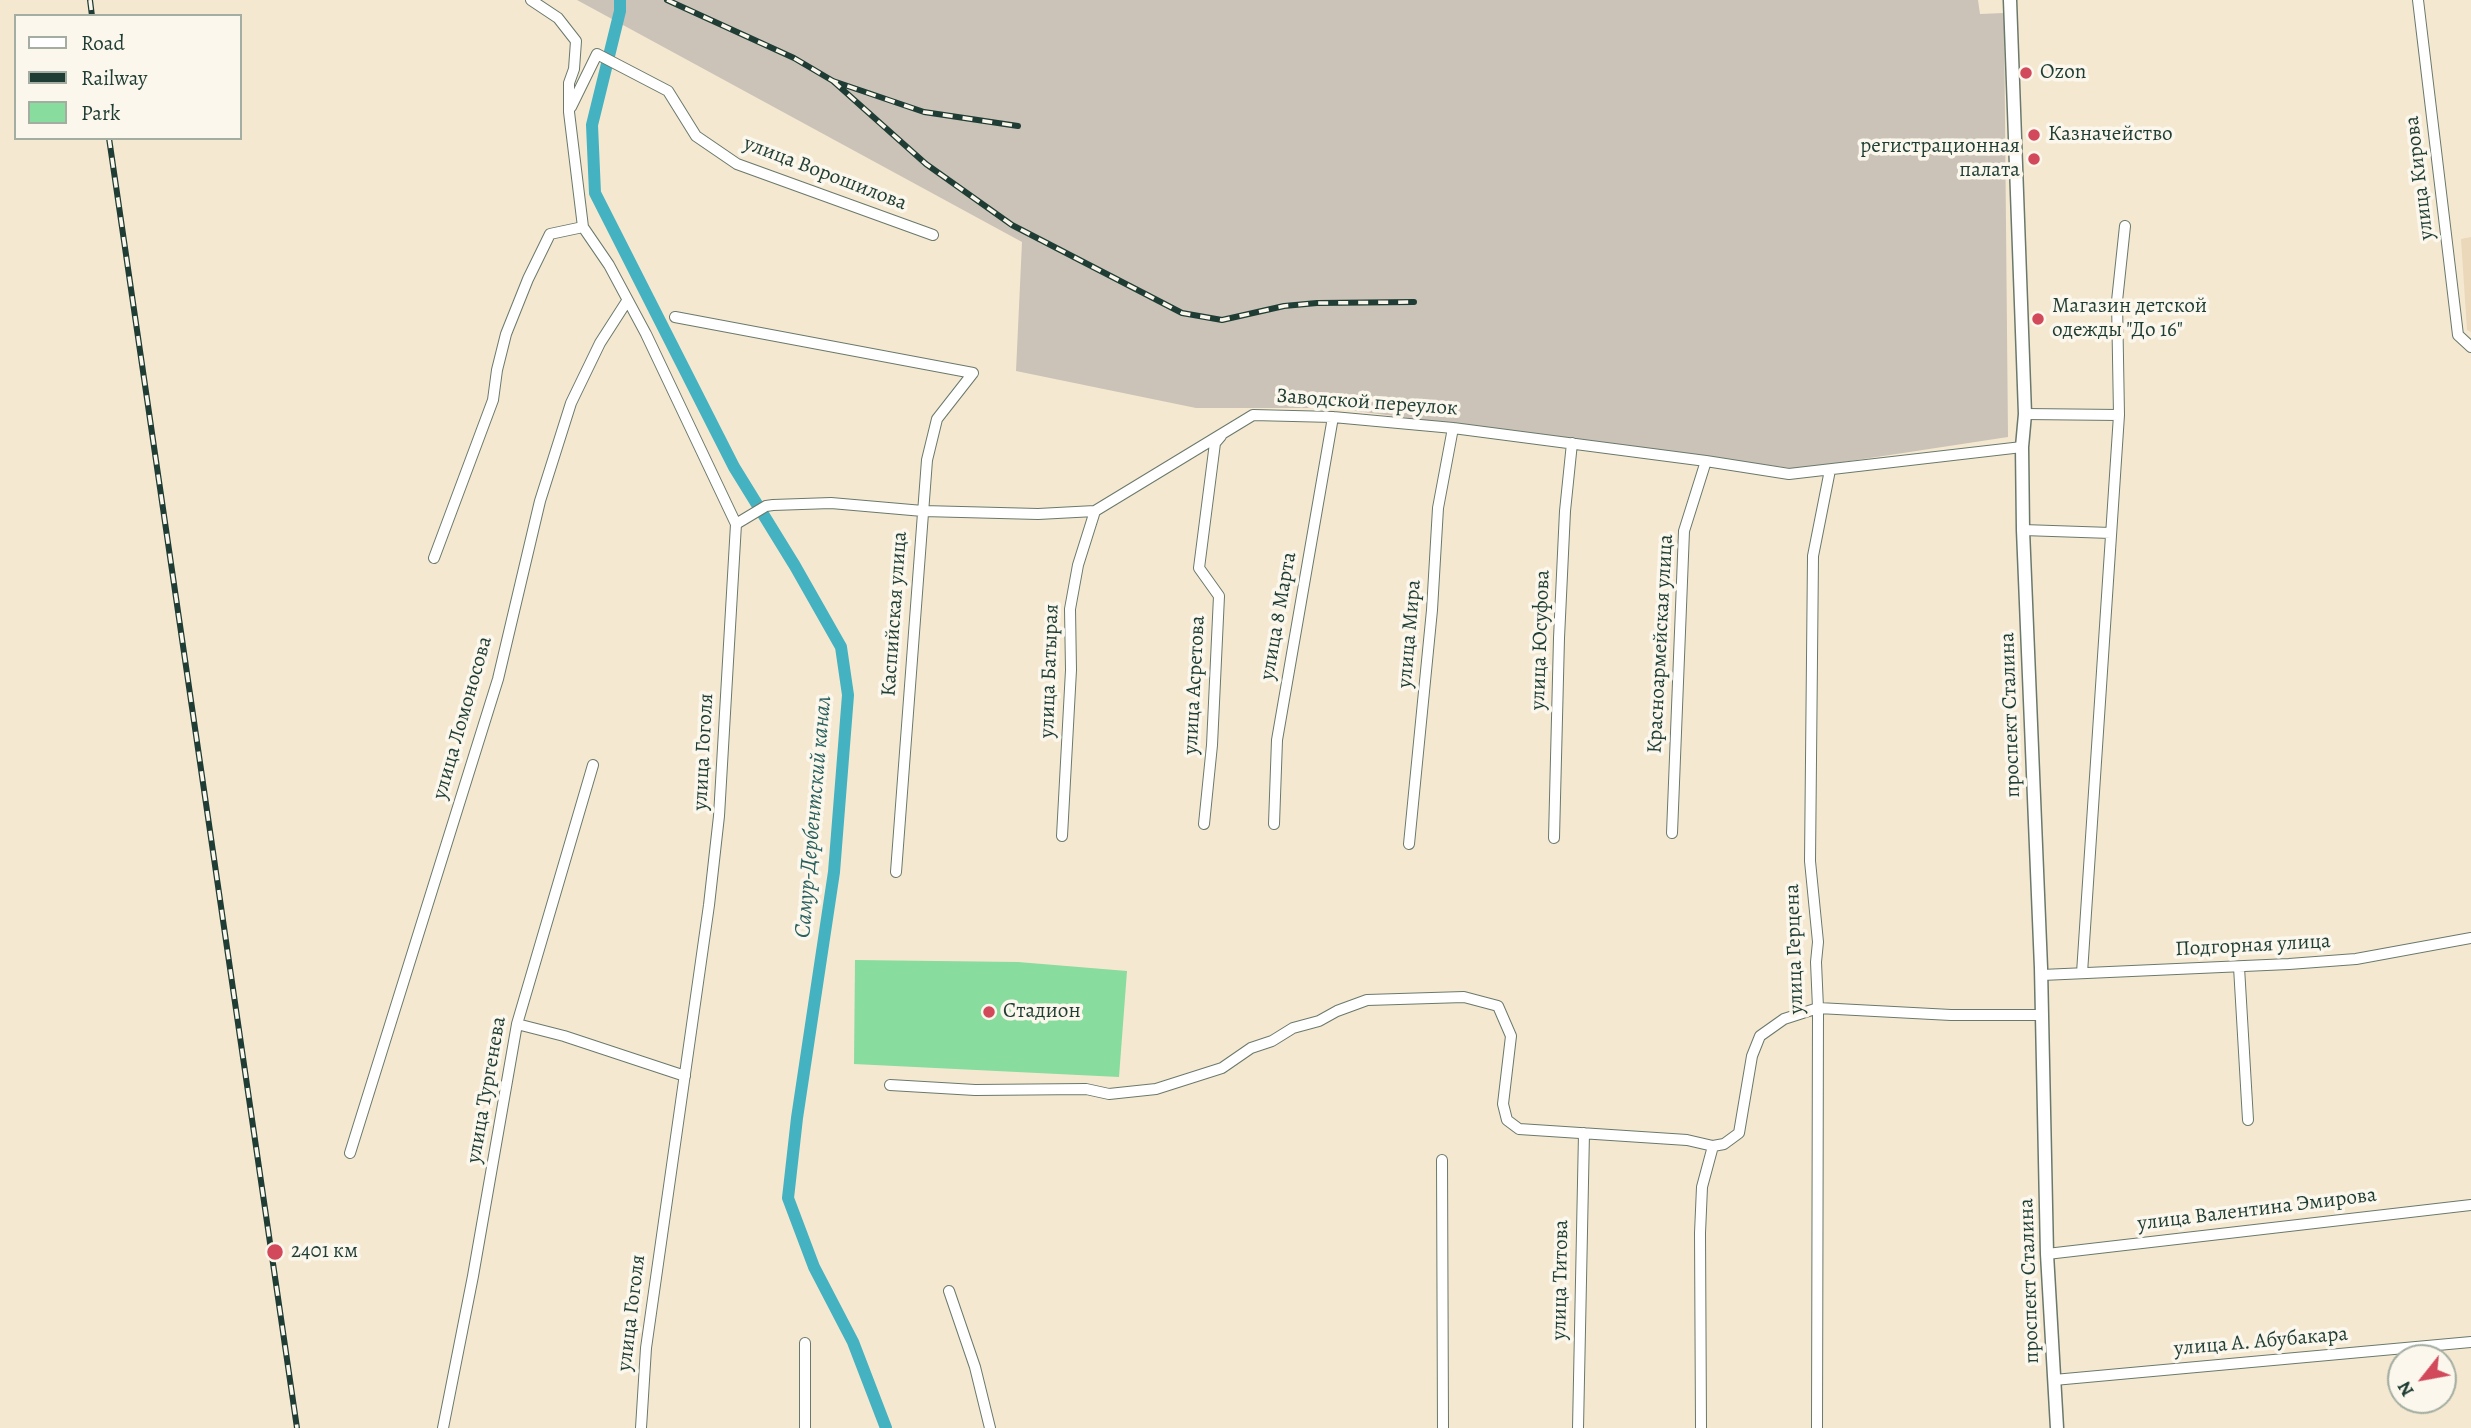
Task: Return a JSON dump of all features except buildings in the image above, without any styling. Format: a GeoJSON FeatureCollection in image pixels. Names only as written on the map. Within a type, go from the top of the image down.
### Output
{"type":"FeatureCollection","features":[{"type":"Feature","properties":{"kind":"street","name":"улица Гоголя"},"geometry":{"type":"LineString","coordinates":[[531,0],[558,18],[576,41],[574,69],[569,82],[569,112],[583,227],[609,265],[646,334],[736,524],[719,816],[646,1348],[641,1428]]}},
{"type":"Feature","properties":{"kind":"street","name":"проспект Сталина"},"geometry":{"type":"LineString","coordinates":[[2010,0],[2025,414],[2022,447],[2023,530],[2042,968],[2047,1254],[2057,1428]]}},
{"type":"Feature","properties":{"kind":"street","name":"улица Кирова"},"geometry":{"type":"LineString","coordinates":[[2418,0],[2458,335],[2471,347]]}},
{"type":"Feature","properties":{"kind":"street","name":"улица Ворошилова"},"geometry":{"type":"LineString","coordinates":[[569,112],[597,54],[667,91],[696,136],[737,164],[933,234]]}},
{"type":"Feature","properties":{"kind":"street"},"geometry":{"type":"LineString","coordinates":[[2082,973],[2119,415],[2117,301],[2125,226]]}},
{"type":"Feature","properties":{"kind":"street"},"geometry":{"type":"LineString","coordinates":[[434,558],[493,400],[506,334],[528,279],[550,234],[583,227]]}},
{"type":"Feature","properties":{"kind":"street","name":"улица Ломоносова"},"geometry":{"type":"LineString","coordinates":[[351,1153],[498,679],[540,501],[571,402],[600,342],[627,301]]}},
{"type":"Feature","properties":{"kind":"street","name":"Каспийская улица"},"geometry":{"type":"LineString","coordinates":[[675,317],[973,373],[937,419],[927,460],[895,872]]}},
{"type":"Feature","properties":{"kind":"street"},"geometry":{"type":"LineString","coordinates":[[2025,414],[2119,415]]}},
{"type":"Feature","properties":{"kind":"street","name":"Заводской переулок"},"geometry":{"type":"LineString","coordinates":[[736,524],[766,506],[831,503],[923,511],[1038,514],[1095,511],[1253,415],[1333,416],[1453,428],[1706,460],[1789,474],[2022,447]]}},
{"type":"Feature","properties":{"kind":"street","name":"улица 8 Марта"},"geometry":{"type":"LineString","coordinates":[[1274,824],[1277,740],[1333,416]]}},
{"type":"Feature","properties":{"kind":"street","name":"улица Мира"},"geometry":{"type":"LineString","coordinates":[[1409,844],[1432,610],[1438,509],[1453,428]]}},
{"type":"Feature","properties":{"kind":"street","name":"улица Асретова"},"geometry":{"type":"LineString","coordinates":[[1204,824],[1212,745],[1219,596],[1199,568],[1215,443],[1223,432]]}},
{"type":"Feature","properties":{"kind":"street","name":"улица Юсуфова"},"geometry":{"type":"LineString","coordinates":[[1554,838],[1560,613],[1565,511],[1572,443]]}},
{"type":"Feature","properties":{"kind":"street","name":"Красноармейская улица"},"geometry":{"type":"LineString","coordinates":[[1672,833],[1684,531],[1706,460]]}},
{"type":"Feature","properties":{"kind":"street","name":"улица Герцена"},"geometry":{"type":"LineString","coordinates":[[1817,1428],[1818,942],[1810,861],[1813,556],[1830,470]]}},
{"type":"Feature","properties":{"kind":"street","name":"улица Батырая"},"geometry":{"type":"LineString","coordinates":[[1062,836],[1071,670],[1070,609],[1078,565],[1095,511]]}},
{"type":"Feature","properties":{"kind":"street"},"geometry":{"type":"LineString","coordinates":[[2023,530],[2111,533]]}},
{"type":"Feature","properties":{"kind":"street","name":"улица Тургенева"},"geometry":{"type":"LineString","coordinates":[[443,1428],[473,1276],[517,1024],[593,765]]}},
{"type":"Feature","properties":{"kind":"street","name":"Подгорная улица"},"geometry":{"type":"LineString","coordinates":[[2042,968],[2042,975],[2356,959],[2471,938]]}},
{"type":"Feature","properties":{"kind":"street"},"geometry":{"type":"LineString","coordinates":[[2239,967],[2248,1120]]}},
{"type":"Feature","properties":{"kind":"street"},"geometry":{"type":"LineString","coordinates":[[890,1085],[975,1090],[1086,1089],[1109,1094],[1156,1089],[1222,1068],[1251,1048],[1272,1041],[1293,1028],[1318,1021],[1367,1000],[1464,997],[1498,1006],[1511,1036],[1503,1104],[1507,1120],[1519,1129],[1687,1140],[1713,1146],[1724,1144],[1739,1133],[1752,1056],[1760,1036],[1784,1019],[1818,1008],[1951,1015],[2042,1016]]}},
{"type":"Feature","properties":{"kind":"street"},"geometry":{"type":"LineString","coordinates":[[517,1024],[564,1036],[685,1076]]}},
{"type":"Feature","properties":{"kind":"street","name":"улица Титова"},"geometry":{"type":"LineString","coordinates":[[1578,1428],[1584,1133]]}},
{"type":"Feature","properties":{"kind":"street"},"geometry":{"type":"LineString","coordinates":[[1701,1428],[1699,1233],[1702,1187],[1713,1146]]}},
{"type":"Feature","properties":{"kind":"street"},"geometry":{"type":"LineString","coordinates":[[1442,1160],[1443,1428]]}},
{"type":"Feature","properties":{"kind":"street","name":"улица Валентина Эмирова"},"geometry":{"type":"LineString","coordinates":[[2047,1254],[2471,1205]]}},
{"type":"Feature","properties":{"kind":"street"},"geometry":{"type":"LineString","coordinates":[[949,1291],[975,1367],[989,1428]]}},
{"type":"Feature","properties":{"kind":"street","name":"улица А. Абубакара"},"geometry":{"type":"LineString","coordinates":[[2054,1380],[2471,1342]]}},
{"type":"Feature","properties":{"kind":"street"},"geometry":{"type":"LineString","coordinates":[[805,1343],[805,1428]]}},
{"type":"Feature","properties":{"kind":"shaded area"},"geometry":{"type":"Polygon","coordinates":[[[577,0],[1978,0],[1980,14],[2004,13],[2008,437],[1798,469],[1333,408],[1196,408],[1016,371],[1022,242],[577,0]]]}},
{"type":"Feature","properties":{"kind":"shaded area"},"geometry":{"type":"Polygon","coordinates":[[[2471,237],[2471,332],[2467,330],[2461,239],[2471,237]]]}},
{"type":"Feature","properties":{"kind":"green space","name":"Стадион"},"geometry":{"type":"Polygon","coordinates":[[[855,960],[1018,962],[1127,971],[1119,1077],[854,1064],[855,960]]]}},
{"type":"Feature","properties":{"kind":"waterway","name":"Самур-Дербентский канал"},"geometry":{"type":"LineString","coordinates":[[620,0],[620,11],[592,125],[595,193],[734,467],[841,647],[848,695],[834,872],[797,1118],[788,1198],[814,1267],[853,1342],[886,1428]]}},
{"type":"Feature","properties":{"kind":"railway"},"geometry":{"type":"LineString","coordinates":[[90,0],[92,14]]}},
{"type":"Feature","properties":{"kind":"railway"},"geometry":{"type":"LineString","coordinates":[[667,0],[794,58],[833,81],[924,112],[1018,126]]}},
{"type":"Feature","properties":{"kind":"railway"},"geometry":{"type":"LineString","coordinates":[[833,81],[926,164],[1012,225],[1182,313],[1222,320],[1284,306],[1414,302]]}},
{"type":"Feature","properties":{"kind":"railway"},"geometry":{"type":"LineString","coordinates":[[109,140],[297,1428]]}},
{"type":"Feature","properties":{"kind":"place","name":"Ozon"},"geometry":{"type":"Point","coordinates":[2026,73]}},
{"type":"Feature","properties":{"kind":"place","name":"Казначейство"},"geometry":{"type":"Point","coordinates":[2034,135]}},
{"type":"Feature","properties":{"kind":"place","name":"регистрационная палата"},"geometry":{"type":"Point","coordinates":[2034,159]}},
{"type":"Feature","properties":{"kind":"place","name":"Магазин детской одежды \"До 16\""},"geometry":{"type":"Point","coordinates":[2038,319]}},
{"type":"Feature","properties":{"kind":"place","name":"Стадион"},"geometry":{"type":"Point","coordinates":[989,1012]}},
{"type":"Feature","properties":{"kind":"place","name":"2401 км"},"geometry":{"type":"Point","coordinates":[275,1252]}}]}
